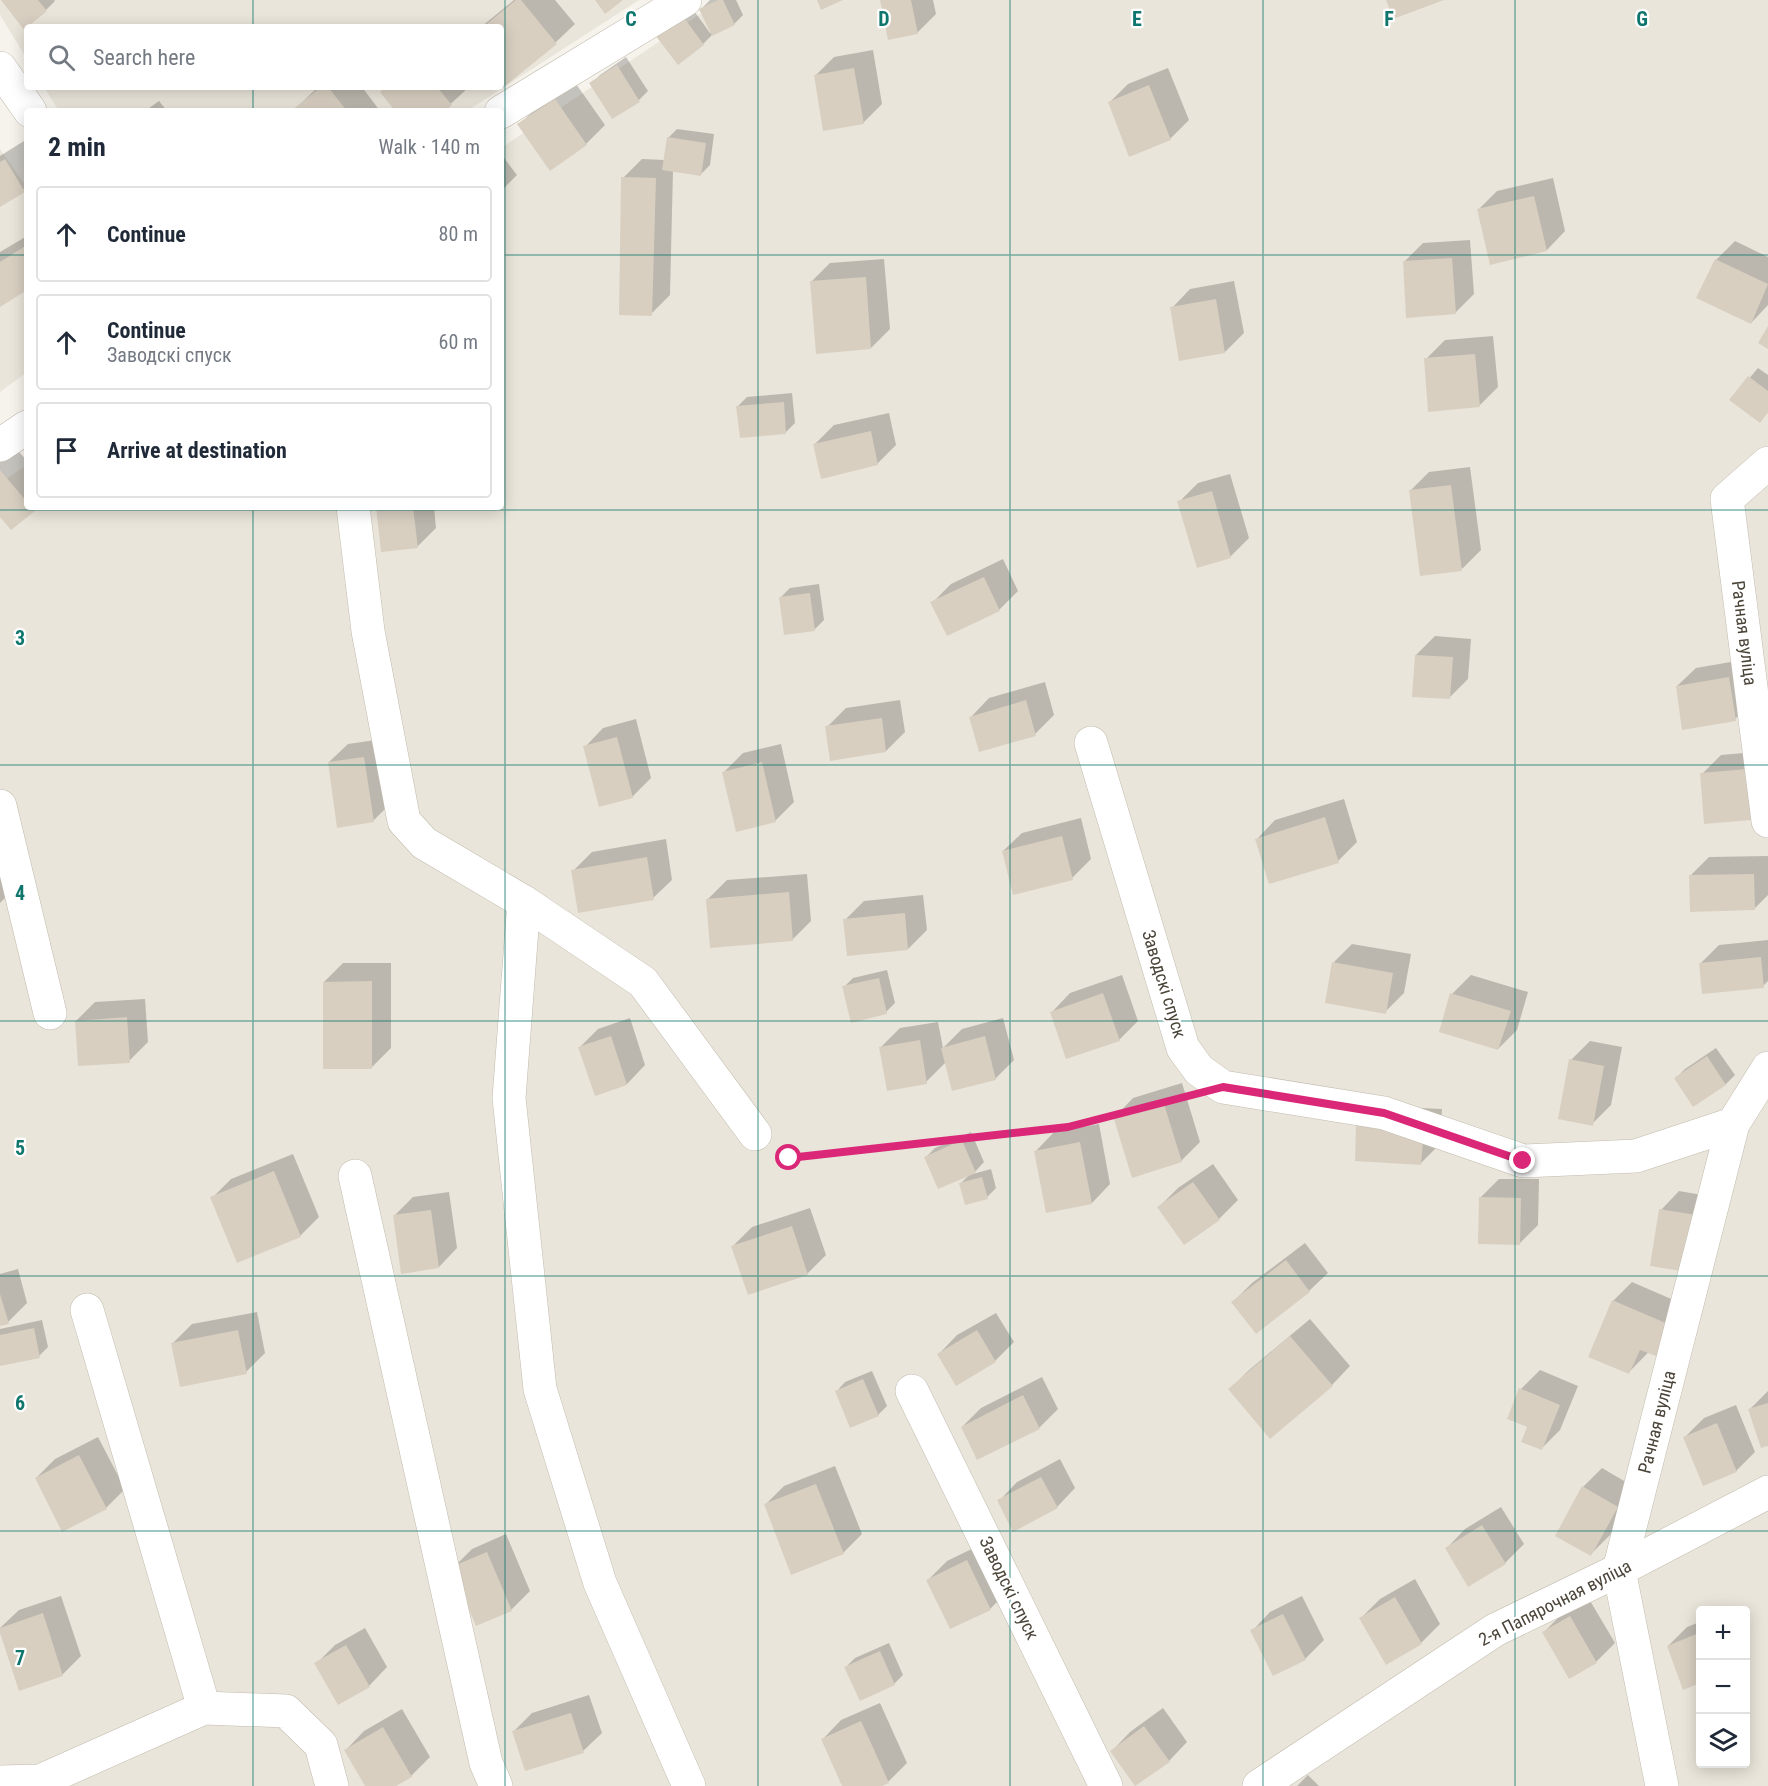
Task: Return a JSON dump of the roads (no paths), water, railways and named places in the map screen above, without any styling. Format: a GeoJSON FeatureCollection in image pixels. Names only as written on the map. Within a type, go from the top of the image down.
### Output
{"type":"FeatureCollection","features":[{"type":"Feature","properties":{"kind":"street"},"geometry":{"type":"LineString","coordinates":[[504,110],[686,0]]}},
{"type":"Feature","properties":{"kind":"street"},"geometry":{"type":"LineString","coordinates":[[0,68],[28,108]]}},
{"type":"Feature","properties":{"kind":"street"},"geometry":{"type":"LineString","coordinates":[[0,445],[24,429]]}},
{"type":"Feature","properties":{"kind":"street","name":"Рачная вуліца"},"geometry":{"type":"LineString","coordinates":[[1768,463],[1727,499],[1768,821]]}},
{"type":"Feature","properties":{"kind":"street"},"geometry":{"type":"LineString","coordinates":[[353,510],[368,631],[404,821],[424,843],[524,902],[643,982],[755,1134]]}},
{"type":"Feature","properties":{"kind":"street","name":"Заводскі спуск"},"geometry":{"type":"LineString","coordinates":[[1091,743],[1183,1047],[1199,1070],[1223,1087],[1384,1113],[1523,1161],[1636,1156],[1733,1124]]}},
{"type":"Feature","properties":{"kind":"street"},"geometry":{"type":"LineString","coordinates":[[0,806],[50,1013]]}},
{"type":"Feature","properties":{"kind":"street"},"geometry":{"type":"LineString","coordinates":[[524,902],[509,1098],[540,1389],[600,1583],[689,1786]]}},
{"type":"Feature","properties":{"kind":"street","name":"Рачная вуліца"},"geometry":{"type":"LineString","coordinates":[[1662,1786],[1619,1570],[1733,1124],[1768,1068]]}},
{"type":"Feature","properties":{"kind":"street"},"geometry":{"type":"LineString","coordinates":[[355,1176],[486,1763],[496,1786]]}},
{"type":"Feature","properties":{"kind":"street"},"geometry":{"type":"LineString","coordinates":[[87,1310],[204,1708]]}},
{"type":"Feature","properties":{"kind":"street","name":"Заводскі спуск"},"geometry":{"type":"LineString","coordinates":[[912,1391],[1106,1786]]}},
{"type":"Feature","properties":{"kind":"street","name":"2-я Папярочная вуліца"},"geometry":{"type":"LineString","coordinates":[[1259,1786],[1495,1630],[1619,1570],[1768,1492]]}},
{"type":"Feature","properties":{"kind":"street"},"geometry":{"type":"LineString","coordinates":[[0,1782],[40,1781],[204,1708],[286,1712],[321,1745],[332,1786]]}}]}
